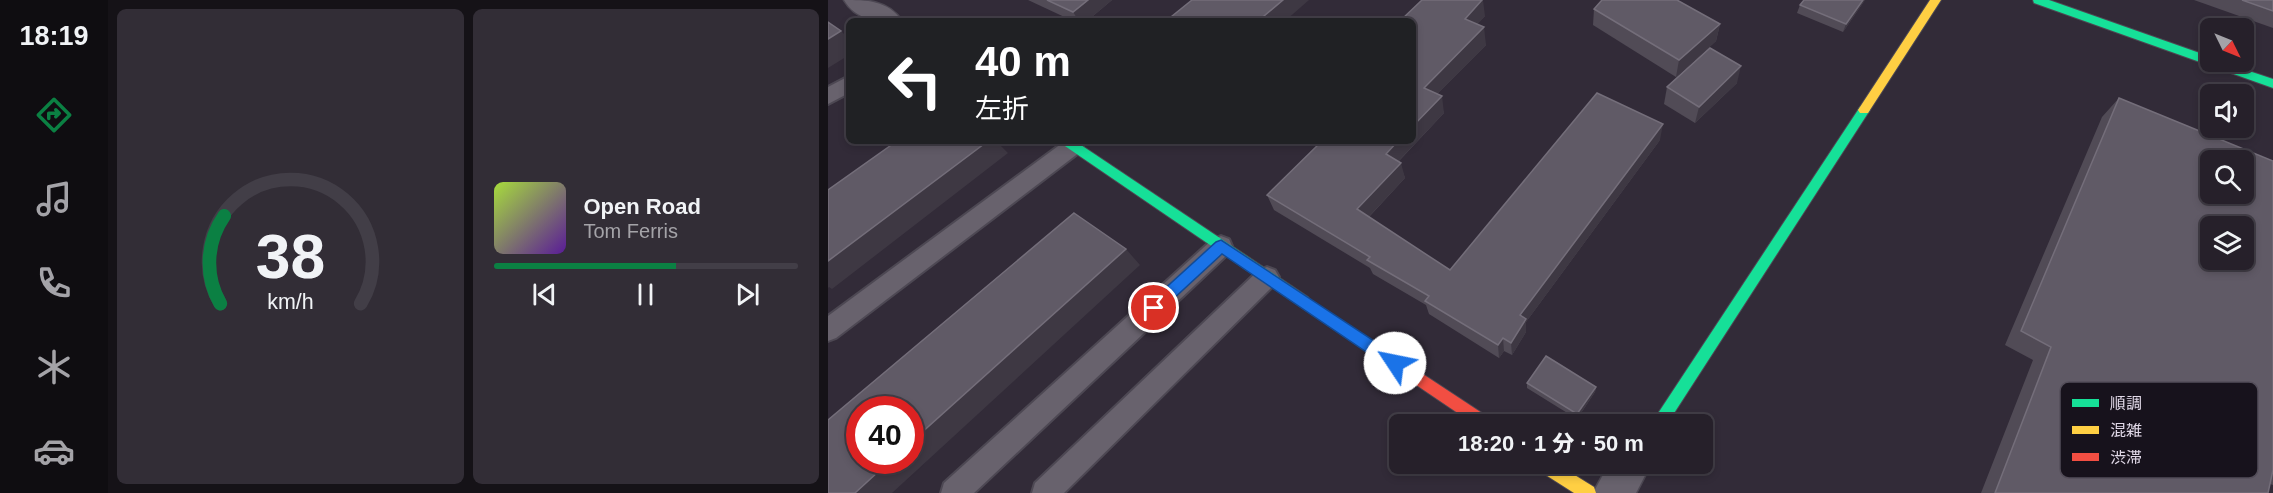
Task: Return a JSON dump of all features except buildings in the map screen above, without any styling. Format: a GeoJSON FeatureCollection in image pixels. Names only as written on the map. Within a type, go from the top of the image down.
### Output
{"type":"FeatureCollection","features":[{"type":"Feature","properties":{"kind":"street"},"geometry":{"type":"LineString","coordinates":[[857,0],[884,18]]}},
{"type":"Feature","properties":{"kind":"street"},"geometry":{"type":"LineString","coordinates":[[1665,414],[1936,0]]}},
{"type":"Feature","properties":{"kind":"street"},"geometry":{"type":"LineString","coordinates":[[2038,0],[2273,84]]}},
{"type":"Feature","properties":{"kind":"street"},"geometry":{"type":"LineString","coordinates":[[1070,144],[1471,414]]}},
{"type":"Feature","properties":{"kind":"street"},"geometry":{"type":"LineString","coordinates":[[1559,474],[1588,493]]}},
{"type":"Feature","properties":{"kind":"street"},"geometry":{"type":"LineString","coordinates":[[1613,493],[1625,474]]}},
{"type":"Feature","properties":{"kind":"lane"},"geometry":{"type":"LineString","coordinates":[[828,97],[846,85]]}},
{"type":"Feature","properties":{"kind":"lane"},"geometry":{"type":"LineString","coordinates":[[828,330],[1068,144]]}},
{"type":"Feature","properties":{"kind":"lane"},"geometry":{"type":"LineString","coordinates":[[954,493],[1221,246]]}},
{"type":"Feature","properties":{"kind":"lane"},"geometry":{"type":"LineString","coordinates":[[1045,493],[1267,277]]}},
{"type":"Feature","properties":{"kind":"traffic: fast"},"geometry":{"type":"LineString","coordinates":[[2038,0],[2273,84]]}},
{"type":"Feature","properties":{"kind":"traffic: fast"},"geometry":{"type":"LineString","coordinates":[[1665,414],[1864,110]]}},
{"type":"Feature","properties":{"kind":"traffic: fast"},"geometry":{"type":"LineString","coordinates":[[1070,144],[1303,301]]}},
{"type":"Feature","properties":{"kind":"traffic: slow"},"geometry":{"type":"LineString","coordinates":[[1864,110],[1936,0]]}},
{"type":"Feature","properties":{"kind":"traffic: slow"},"geometry":{"type":"LineString","coordinates":[[1559,474],[1588,493]]}},
{"type":"Feature","properties":{"kind":"traffic: jam"},"geometry":{"type":"LineString","coordinates":[[1303,301],[1471,414]]}},
{"type":"Feature","properties":{"kind":"route"},"geometry":{"type":"LineString","coordinates":[[1154,308],[1221,246],[1395,363]]}}]}
